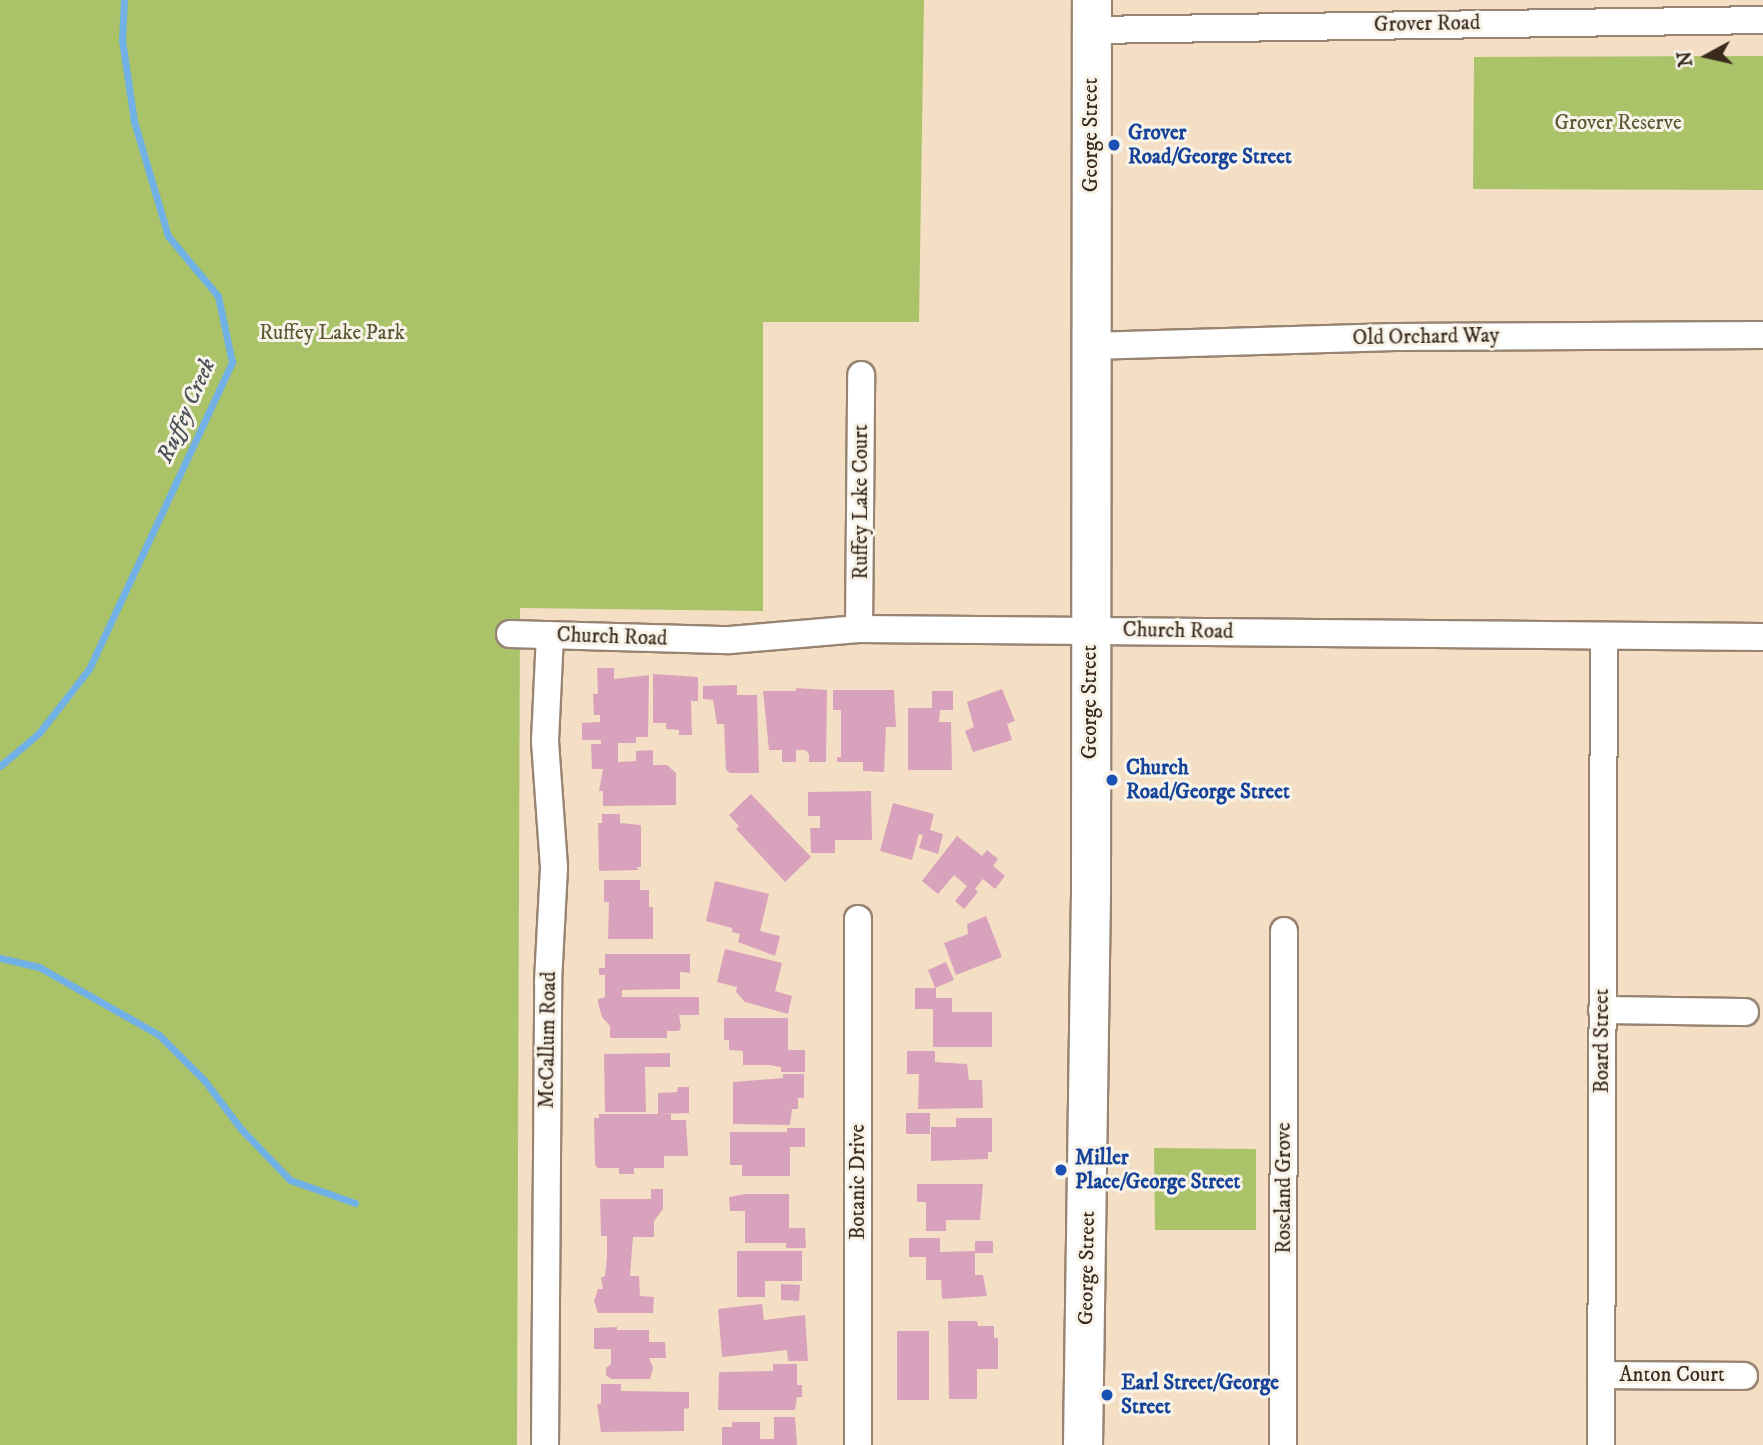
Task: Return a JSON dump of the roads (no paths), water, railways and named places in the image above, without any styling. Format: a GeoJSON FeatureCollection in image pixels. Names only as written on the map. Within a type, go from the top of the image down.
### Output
{"type":"FeatureCollection","features":[{"type":"Feature","properties":{"kind":"main road","name":"George Street"},"geometry":{"type":"LineString","coordinates":[[1083,1445],[1091,894],[1091,15]]}},
{"type":"Feature","properties":{"kind":"street","name":"Grover Road"},"geometry":{"type":"LineString","coordinates":[[1091,15],[1462,12],[1763,20]]}},
{"type":"Feature","properties":{"kind":"street","name":"Old Orchard Way"},"geometry":{"type":"LineString","coordinates":[[1090,346],[1395,337],[1763,335]]}},
{"type":"Feature","properties":{"kind":"street","name":"Ruffey Lake Court"},"geometry":{"type":"LineString","coordinates":[[859,629],[861,375]]}},
{"type":"Feature","properties":{"kind":"street","name":"Church Road"},"geometry":{"type":"LineString","coordinates":[[510,634],[730,640],[859,629],[1763,637]]}},
{"type":"Feature","properties":{"kind":"street","name":"McCallum Road"},"geometry":{"type":"LineString","coordinates":[[545,1445],[548,982],[554,867],[545,741],[550,635]]}},
{"type":"Feature","properties":{"kind":"street","name":"Board Street"},"geometry":{"type":"LineString","coordinates":[[1601,1445],[1604,636]]}},
{"type":"Feature","properties":{"kind":"street","name":"Botanic Drive"},"geometry":{"type":"LineString","coordinates":[[858,919],[858,1445]]}},
{"type":"Feature","properties":{"kind":"street","name":"Roseland Grove"},"geometry":{"type":"LineString","coordinates":[[1283,1445],[1284,931]]}},
{"type":"Feature","properties":{"kind":"street"},"geometry":{"type":"LineString","coordinates":[[1602,1010],[1745,1012]]}},
{"type":"Feature","properties":{"kind":"street","name":"Anton Court"},"geometry":{"type":"LineString","coordinates":[[1601,1375],[1744,1376]]}},
{"type":"Feature","properties":{"kind":"waterway","name":"Ruffey Creek"},"geometry":{"type":"LineString","coordinates":[[0,766],[39,733],[89,669],[232,362],[218,296],[168,236],[134,121],[122,40],[124,0]]}},
{"type":"Feature","properties":{"kind":"waterway"},"geometry":{"type":"LineString","coordinates":[[0,958],[39,967],[159,1035],[204,1080],[241,1129],[290,1180],[355,1203]]}},
{"type":"Feature","properties":{"kind":"place","name":"Grover Road/George Street"},"geometry":{"type":"Point","coordinates":[1114,145]}},
{"type":"Feature","properties":{"kind":"place","name":"Church Road/George Street"},"geometry":{"type":"Point","coordinates":[1112,780]}},
{"type":"Feature","properties":{"kind":"place","name":"Miller Place/George Street"},"geometry":{"type":"Point","coordinates":[1061,1170]}},
{"type":"Feature","properties":{"kind":"place","name":"Earl Street/George Street"},"geometry":{"type":"Point","coordinates":[1107,1395]}},
{"type":"Feature","properties":{"kind":"park label","name":"Grover Reserve"},"geometry":{"type":"Point","coordinates":[1618,123]}},
{"type":"Feature","properties":{"kind":"park label","name":"Ruffey Lake Park"},"geometry":{"type":"Point","coordinates":[332,333]}}]}
